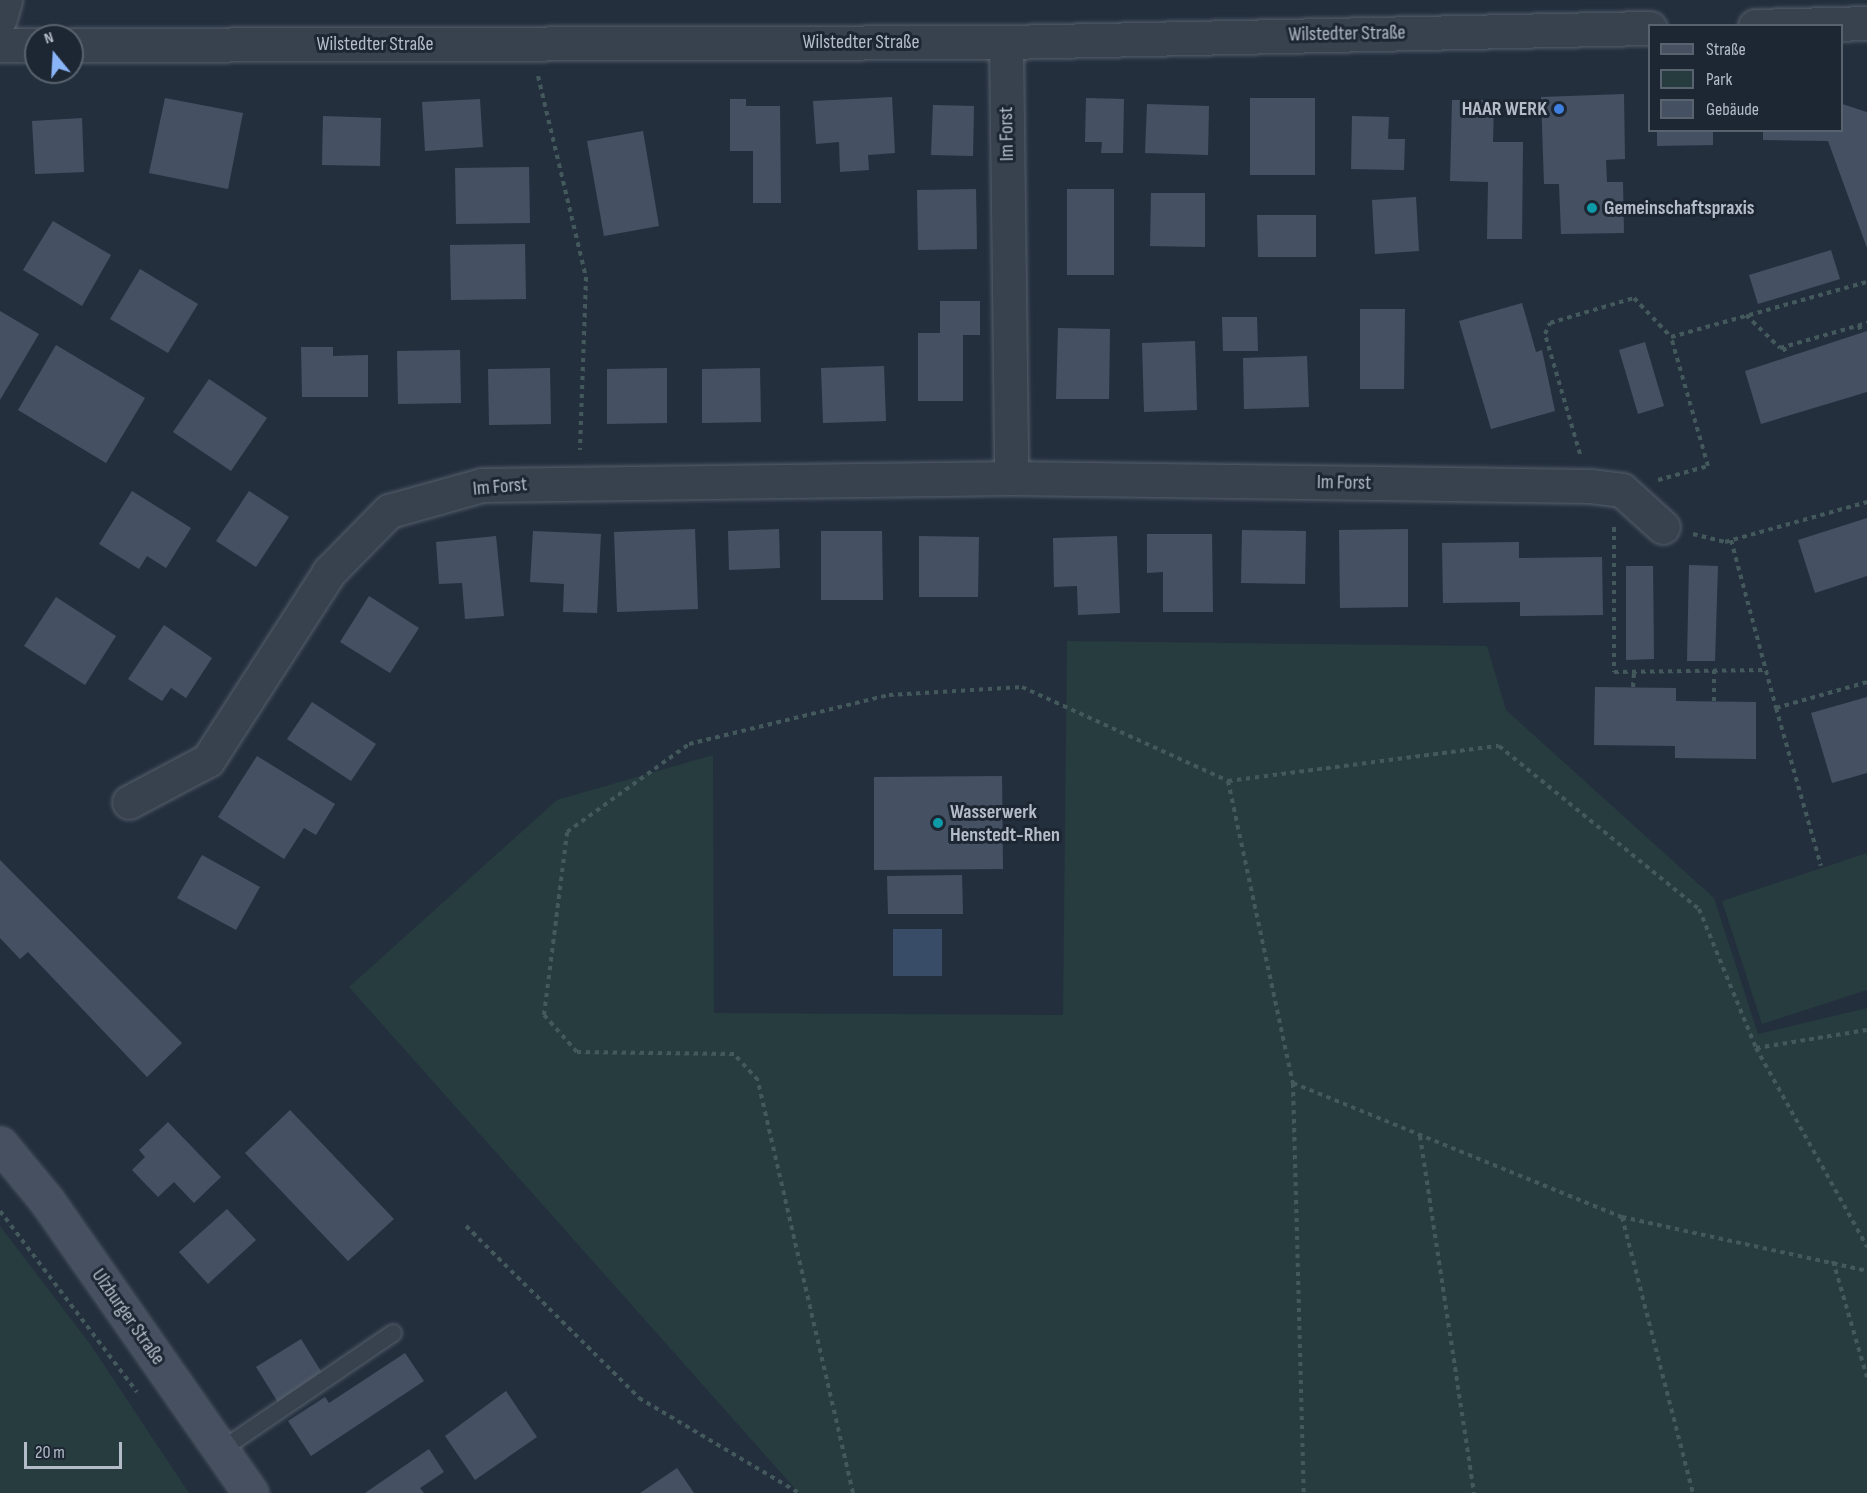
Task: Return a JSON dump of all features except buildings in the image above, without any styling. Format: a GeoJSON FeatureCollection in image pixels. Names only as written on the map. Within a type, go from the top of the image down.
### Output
{"type":"FeatureCollection","features":[{"type":"Feature","properties":{"kind":"main road","name":"Ulzburger Straße"},"geometry":{"type":"LineString","coordinates":[[0,1144],[47,1201],[251,1493]]}},
{"type":"Feature","properties":{"kind":"street"},"geometry":{"type":"LineString","coordinates":[[0,18],[5,0]]}},
{"type":"Feature","properties":{"kind":"street"},"geometry":{"type":"LineString","coordinates":[[1830,24],[1867,23]]}},
{"type":"Feature","properties":{"kind":"street","name":"Wilstedter Straße"},"geometry":{"type":"LineString","coordinates":[[84,45],[1006,42],[1648,28]]}},
{"type":"Feature","properties":{"kind":"street","name":"Im Forst"},"geometry":{"type":"LineString","coordinates":[[1006,42],[1011,478]]}},
{"type":"Feature","properties":{"kind":"street"},"geometry":{"type":"LineString","coordinates":[[0,45],[24,45]]}},
{"type":"Feature","properties":{"kind":"street","name":"Im Forst"},"geometry":{"type":"LineString","coordinates":[[129,802],[208,760],[329,572],[389,511],[482,485],[1011,478],[1608,489]]}},
{"type":"Feature","properties":{"kind":"street"},"geometry":{"type":"LineString","coordinates":[[1608,489],[1664,527]]}},
{"type":"Feature","properties":{"kind":"lane"},"geometry":{"type":"LineString","coordinates":[[221,1450],[393,1333]]}},
{"type":"Feature","properties":{"kind":"path"},"geometry":{"type":"LineString","coordinates":[[530,44],[586,277],[579,484]]}},
{"type":"Feature","properties":{"kind":"path"},"geometry":{"type":"LineString","coordinates":[[1671,337],[1867,282]]}},
{"type":"Feature","properties":{"kind":"path"},"geometry":{"type":"LineString","coordinates":[[1608,489],[1708,466],[1671,337],[1634,298],[1550,323],[1545,334],[1608,489],[1614,672],[1766,670]]}},
{"type":"Feature","properties":{"kind":"path"},"geometry":{"type":"LineString","coordinates":[[1746,315],[1784,347],[1786,356]]}},
{"type":"Feature","properties":{"kind":"path"},"geometry":{"type":"LineString","coordinates":[[1784,347],[1867,323]]}},
{"type":"Feature","properties":{"kind":"path"},"geometry":{"type":"LineString","coordinates":[[1859,325],[1861,333]]}},
{"type":"Feature","properties":{"kind":"path"},"geometry":{"type":"LineString","coordinates":[[1664,527],[1731,540],[1867,502]]}},
{"type":"Feature","properties":{"kind":"path"},"geometry":{"type":"LineString","coordinates":[[1731,540],[1821,866]]}},
{"type":"Feature","properties":{"kind":"path"},"geometry":{"type":"LineString","coordinates":[[1714,670],[1714,702]]}},
{"type":"Feature","properties":{"kind":"path"},"geometry":{"type":"LineString","coordinates":[[1633,687],[1634,671]]}},
{"type":"Feature","properties":{"kind":"path"},"geometry":{"type":"LineString","coordinates":[[1776,708],[1867,682]]}},
{"type":"Feature","properties":{"kind":"path"},"geometry":{"type":"LineString","coordinates":[[853,1493],[758,1080],[734,1054],[577,1052],[544,1015],[567,832],[689,744],[889,695],[1022,687],[1228,781],[1499,746],[1699,909],[1756,1048],[1867,1247]]}},
{"type":"Feature","properties":{"kind":"path"},"geometry":{"type":"LineString","coordinates":[[1228,781],[1293,1083],[1304,1493]]}},
{"type":"Feature","properties":{"kind":"path"},"geometry":{"type":"LineString","coordinates":[[1756,1048],[1867,1030]]}},
{"type":"Feature","properties":{"kind":"path"},"geometry":{"type":"LineString","coordinates":[[1293,1083],[1622,1217],[1833,1260],[1867,1271]]}},
{"type":"Feature","properties":{"kind":"path"},"geometry":{"type":"LineString","coordinates":[[1420,1135],[1474,1493]]}},
{"type":"Feature","properties":{"kind":"path"},"geometry":{"type":"LineString","coordinates":[[0,1211],[142,1399]]}},
{"type":"Feature","properties":{"kind":"path"},"geometry":{"type":"LineString","coordinates":[[1622,1217],[1693,1493]]}},
{"type":"Feature","properties":{"kind":"path"},"geometry":{"type":"LineString","coordinates":[[466,1226],[639,1398],[799,1493]]}},
{"type":"Feature","properties":{"kind":"path"},"geometry":{"type":"LineString","coordinates":[[1833,1260],[1867,1377]]}},
{"type":"Feature","properties":{"kind":"green space"},"geometry":{"type":"Polygon","coordinates":[[[1067,641],[1487,646],[1506,710],[1714,898],[1758,1034],[1867,1008],[1867,1493],[799,1493],[349,987],[557,800],[713,755],[714,1013],[1063,1015],[1067,641]]]}},
{"type":"Feature","properties":{"kind":"green space"},"geometry":{"type":"Polygon","coordinates":[[[1867,853],[1867,990],[1762,1024],[1722,901],[1867,853]]]}},
{"type":"Feature","properties":{"kind":"green space"},"geometry":{"type":"Polygon","coordinates":[[[0,1226],[90,1344],[189,1493],[0,1493],[0,1226]]]}},
{"type":"Feature","properties":{"kind":"water"},"geometry":{"type":"Polygon","coordinates":[[[893,929],[942,929],[942,976],[893,976],[893,929]]]}},
{"type":"Feature","properties":{"kind":"place","name":"HAAR WERK"},"geometry":{"type":"Point","coordinates":[1559,109]}},
{"type":"Feature","properties":{"kind":"place","name":"Gemeinschaftspraxis"},"geometry":{"type":"Point","coordinates":[1592,208]}},
{"type":"Feature","properties":{"kind":"place","name":"Wasserwerk Henstedt-Rhen"},"geometry":{"type":"Point","coordinates":[938,823]}}]}
